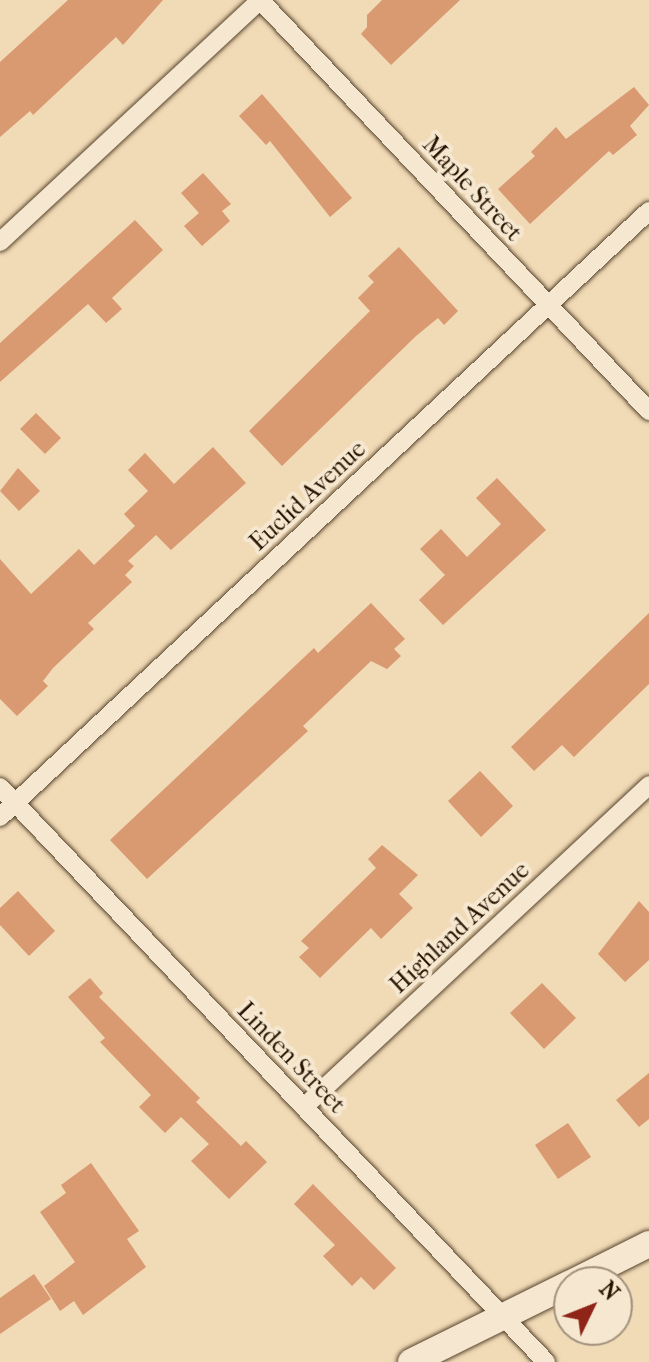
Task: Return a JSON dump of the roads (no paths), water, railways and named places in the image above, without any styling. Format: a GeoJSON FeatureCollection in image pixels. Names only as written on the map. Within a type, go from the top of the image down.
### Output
{"type":"FeatureCollection","features":[{"type":"Feature","properties":{"kind":"street"},"geometry":{"type":"LineString","coordinates":[[0,242],[260,0]]}},
{"type":"Feature","properties":{"kind":"street","name":"Maple Street"},"geometry":{"type":"LineString","coordinates":[[260,0],[649,411]]}},
{"type":"Feature","properties":{"kind":"street","name":"Euclid Avenue"},"geometry":{"type":"LineString","coordinates":[[0,817],[649,211]]}},
{"type":"Feature","properties":{"kind":"street","name":"Highland Avenue"},"geometry":{"type":"LineString","coordinates":[[304,1107],[649,785]]}},
{"type":"Feature","properties":{"kind":"street","name":"Linden Street"},"geometry":{"type":"LineString","coordinates":[[0,787],[546,1362]]}},
{"type":"Feature","properties":{"kind":"street"},"geometry":{"type":"LineString","coordinates":[[605,1266],[649,1244]]}},
{"type":"Feature","properties":{"kind":"street"},"geometry":{"type":"LineString","coordinates":[[411,1362],[553,1292]]}}]}
